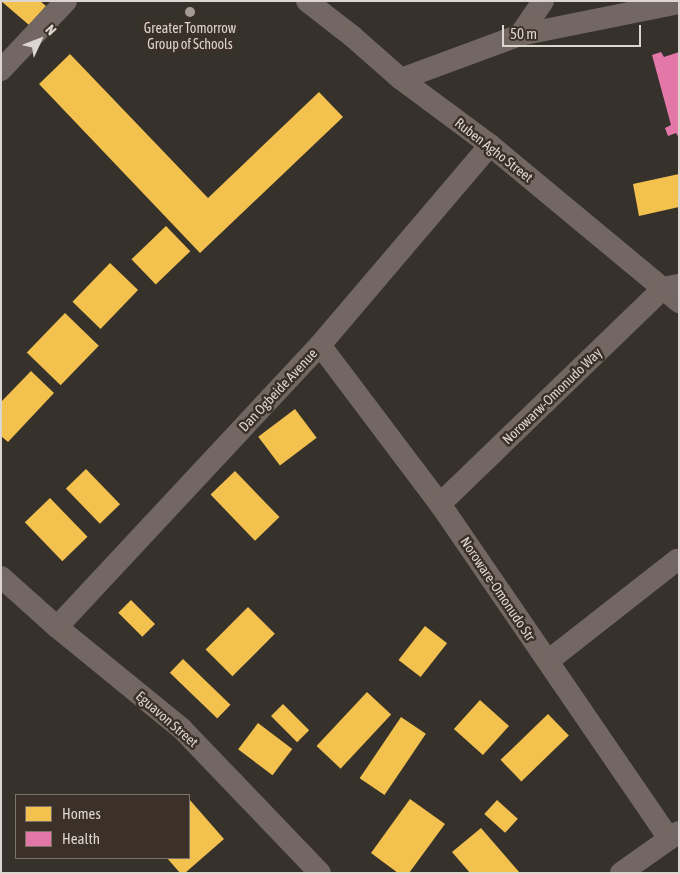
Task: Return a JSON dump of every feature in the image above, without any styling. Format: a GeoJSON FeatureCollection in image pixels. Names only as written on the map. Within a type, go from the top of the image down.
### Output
{"type":"FeatureCollection","features":[{"type":"Feature","properties":{"kind":"street"},"geometry":{"type":"LineString","coordinates":[[1,70],[66,1]]}},
{"type":"Feature","properties":{"kind":"street","name":"Ruben Agho Street"},"geometry":{"type":"LineString","coordinates":[[307,1],[352,36],[401,79],[490,145],[674,292]]}},
{"type":"Feature","properties":{"kind":"street"},"geometry":{"type":"LineString","coordinates":[[520,35],[543,1]]}},
{"type":"Feature","properties":{"kind":"street"},"geometry":{"type":"LineString","coordinates":[[401,79],[520,35],[679,3]]}},
{"type":"Feature","properties":{"kind":"street","name":"Dan Ogbeide Avenue"},"geometry":{"type":"LineString","coordinates":[[57,627],[320,345],[490,145]]}},
{"type":"Feature","properties":{"kind":"street","name":"Norowarw-Omonudo Way"},"geometry":{"type":"LineString","coordinates":[[440,504],[674,292]]}},
{"type":"Feature","properties":{"kind":"street","name":"Noroware-Omonudo Str"},"geometry":{"type":"LineString","coordinates":[[320,345],[440,504],[548,661],[674,835]]}},
{"type":"Feature","properties":{"kind":"street"},"geometry":{"type":"LineString","coordinates":[[548,661],[677,560]]}},
{"type":"Feature","properties":{"kind":"street","name":"Eguavon Street"},"geometry":{"type":"LineString","coordinates":[[1,577],[57,627],[181,728],[320,873]]}},
{"type":"Feature","properties":{"kind":"street"},"geometry":{"type":"LineString","coordinates":[[621,873],[674,835]]}},
{"type":"Feature","properties":{"kind":"building: Homes"},"geometry":{"type":"Polygon","coordinates":[[[1,1],[40,1],[46,6],[29,25],[1,1]]]}},
{"type":"Feature","properties":{"kind":"building: Homes"},"geometry":{"type":"Polygon","coordinates":[[[70,54],[208,198],[319,92],[343,117],[200,253],[39,84],[70,54]]]}},
{"type":"Feature","properties":{"kind":"building: Homes"},"geometry":{"type":"Polygon","coordinates":[[[679,174],[679,207],[639,216],[633,184],[679,174]]]}},
{"type":"Feature","properties":{"kind":"building: Homes"},"geometry":{"type":"Polygon","coordinates":[[[166,226],[190,251],[156,285],[131,259],[166,226]]]}},
{"type":"Feature","properties":{"kind":"building: Homes"},"geometry":{"type":"Polygon","coordinates":[[[110,263],[138,290],[101,329],[72,302],[110,263]]]}},
{"type":"Feature","properties":{"kind":"building: Homes"},"geometry":{"type":"Polygon","coordinates":[[[65,313],[99,346],[61,385],[27,353],[65,313]]]}},
{"type":"Feature","properties":{"kind":"building: Homes"},"geometry":{"type":"Polygon","coordinates":[[[31,371],[54,393],[8,442],[1,436],[1,402],[31,371]]]}},
{"type":"Feature","properties":{"kind":"building: Homes"},"geometry":{"type":"Polygon","coordinates":[[[295,409],[317,438],[280,465],[258,437],[295,409]]]}},
{"type":"Feature","properties":{"kind":"building: Homes"},"geometry":{"type":"Polygon","coordinates":[[[86,469],[120,504],[100,524],[66,488],[86,469]]]}},
{"type":"Feature","properties":{"kind":"building: Homes"},"geometry":{"type":"Polygon","coordinates":[[[235,471],[279,517],[255,541],[211,495],[235,471]]]}},
{"type":"Feature","properties":{"kind":"building: Homes"},"geometry":{"type":"Polygon","coordinates":[[[50,498],[88,537],[62,561],[25,522],[50,498]]]}},
{"type":"Feature","properties":{"kind":"building: Homes"},"geometry":{"type":"Polygon","coordinates":[[[131,600],[155,624],[142,637],[118,613],[131,600]]]}},
{"type":"Feature","properties":{"kind":"building: Homes"},"geometry":{"type":"Polygon","coordinates":[[[248,607],[275,634],[232,676],[206,649],[248,607]]]}},
{"type":"Feature","properties":{"kind":"building: Homes"},"geometry":{"type":"Polygon","coordinates":[[[425,626],[447,643],[421,677],[399,660],[425,626]]]}},
{"type":"Feature","properties":{"kind":"building: Homes"},"geometry":{"type":"Polygon","coordinates":[[[183,659],[230,705],[217,719],[170,673],[183,659]]]}},
{"type":"Feature","properties":{"kind":"building: Homes"},"geometry":{"type":"Polygon","coordinates":[[[367,692],[391,715],[341,769],[317,746],[367,692]]]}},
{"type":"Feature","properties":{"kind":"building: Homes"},"geometry":{"type":"Polygon","coordinates":[[[480,700],[509,726],[483,755],[454,729],[480,700]]]}},
{"type":"Feature","properties":{"kind":"building: Homes"},"geometry":{"type":"Polygon","coordinates":[[[283,704],[309,730],[297,742],[271,716],[283,704]]]}},
{"type":"Feature","properties":{"kind":"building: Homes"},"geometry":{"type":"Polygon","coordinates":[[[548,714],[569,736],[521,781],[501,760],[548,714]]]}},
{"type":"Feature","properties":{"kind":"building: Homes"},"geometry":{"type":"Polygon","coordinates":[[[401,717],[426,734],[384,795],[360,778],[401,717]]]}},
{"type":"Feature","properties":{"kind":"building: Homes"},"geometry":{"type":"Polygon","coordinates":[[[258,723],[292,749],[272,775],[238,749],[258,723]]]}},
{"type":"Feature","properties":{"kind":"building: Homes"},"geometry":{"type":"Polygon","coordinates":[[[410,799],[445,824],[409,873],[398,873],[371,853],[410,799]]]}},
{"type":"Feature","properties":{"kind":"building: Homes"},"geometry":{"type":"Polygon","coordinates":[[[190,800],[224,839],[185,873],[180,873],[168,859],[190,859],[190,800]]]}},
{"type":"Feature","properties":{"kind":"building: Homes"},"geometry":{"type":"Polygon","coordinates":[[[497,800],[518,819],[505,833],[484,814],[497,800]]]}},
{"type":"Feature","properties":{"kind":"building: Homes"},"geometry":{"type":"Polygon","coordinates":[[[481,828],[520,873],[470,873],[452,852],[481,828]]]}},
{"type":"Feature","properties":{"kind":"building: Health"},"geometry":{"type":"Polygon","coordinates":[[[661,52],[664,57],[679,52],[679,138],[676,133],[668,136],[665,128],[671,125],[652,55],[661,52]]]}},
{"type":"Feature","properties":{"kind":"place","name":"Greater Tomorrow Group of Schools"},"geometry":{"type":"Point","coordinates":[190,12]}}]}
